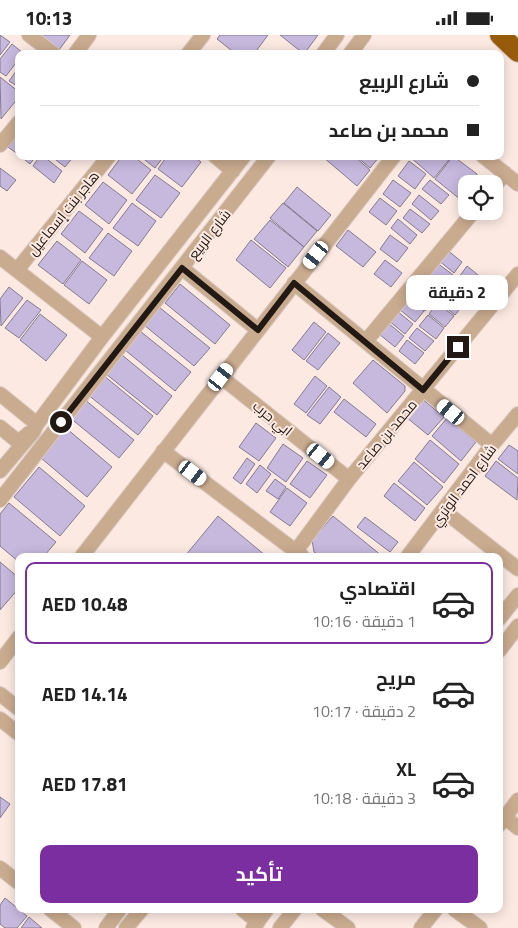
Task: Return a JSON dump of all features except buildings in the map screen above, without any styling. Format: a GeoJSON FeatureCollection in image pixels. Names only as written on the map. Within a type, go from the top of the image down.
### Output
{"type":"FeatureCollection","features":[{"type":"Feature","properties":{"kind":"highway"},"geometry":{"type":"LineString","coordinates":[[500,35],[518,51]]}},
{"type":"Feature","properties":{"kind":"street"},"geometry":{"type":"LineString","coordinates":[[29,35],[49,50]]}},
{"type":"Feature","properties":{"kind":"street"},"geometry":{"type":"LineString","coordinates":[[78,50],[89,35]]}},
{"type":"Feature","properties":{"kind":"street"},"geometry":{"type":"LineString","coordinates":[[191,50],[203,35]]}},
{"type":"Feature","properties":{"kind":"street"},"geometry":{"type":"LineString","coordinates":[[326,50],[337,35]]}},
{"type":"Feature","properties":{"kind":"street"},"geometry":{"type":"LineString","coordinates":[[354,50],[364,35]]}},
{"type":"Feature","properties":{"kind":"street"},"geometry":{"type":"LineString","coordinates":[[2,138],[15,126]]}},
{"type":"Feature","properties":{"kind":"street","name":"هاجر بنت إسماعيل"},"geometry":{"type":"LineString","coordinates":[[17,270],[105,160]]}},
{"type":"Feature","properties":{"kind":"street"},"geometry":{"type":"LineString","coordinates":[[220,160],[232,171]]}},
{"type":"Feature","properties":{"kind":"street","name":"شارع الربيع"},"geometry":{"type":"LineString","coordinates":[[0,471],[32,433],[34,422],[241,160]]}},
{"type":"Feature","properties":{"kind":"street","name":"شارع الربيع"},"geometry":{"type":"LineString","coordinates":[[0,500],[267,160]]}},
{"type":"Feature","properties":{"kind":"street"},"geometry":{"type":"LineString","coordinates":[[84,553],[391,160]]}},
{"type":"Feature","properties":{"kind":"street"},"geometry":{"type":"LineString","coordinates":[[488,160],[518,184]]}},
{"type":"Feature","properties":{"kind":"street"},"geometry":{"type":"LineString","coordinates":[[366,341],[467,220]]}},
{"type":"Feature","properties":{"kind":"street"},"geometry":{"type":"LineString","coordinates":[[0,257],[102,337]]}},
{"type":"Feature","properties":{"kind":"street"},"geometry":{"type":"LineString","coordinates":[[182,268],[258,330]]}},
{"type":"Feature","properties":{"kind":"street","name":"محمد بن صاعد"},"geometry":{"type":"LineString","coordinates":[[299,553],[349,479],[518,274]]}},
{"type":"Feature","properties":{"kind":"street"},"geometry":{"type":"LineString","coordinates":[[294,283],[492,445]]}},
{"type":"Feature","properties":{"kind":"street","name":"ابي حرب"},"geometry":{"type":"LineString","coordinates":[[221,377],[349,479]]}},
{"type":"Feature","properties":{"kind":"street"},"geometry":{"type":"LineString","coordinates":[[0,395],[34,422],[27,435],[22,439],[16,440],[0,427]]}},
{"type":"Feature","properties":{"kind":"street","name":"شارع احمد الوتري"},"geometry":{"type":"LineString","coordinates":[[410,553],[492,445],[518,414]]}},
{"type":"Feature","properties":{"kind":"street"},"geometry":{"type":"LineString","coordinates":[[163,451],[299,553]]}},
{"type":"Feature","properties":{"kind":"street"},"geometry":{"type":"LineString","coordinates":[[444,511],[498,553]]}},
{"type":"Feature","properties":{"kind":"street"},"geometry":{"type":"LineString","coordinates":[[503,557],[518,569]]}},
{"type":"Feature","properties":{"kind":"street"},"geometry":{"type":"LineString","coordinates":[[503,614],[518,595]]}},
{"type":"Feature","properties":{"kind":"street"},"geometry":{"type":"LineString","coordinates":[[503,646],[518,627]]}},
{"type":"Feature","properties":{"kind":"street"},"geometry":{"type":"LineString","coordinates":[[0,661],[15,642]]}},
{"type":"Feature","properties":{"kind":"street"},"geometry":{"type":"LineString","coordinates":[[0,694],[15,706]]}},
{"type":"Feature","properties":{"kind":"street"},"geometry":{"type":"LineString","coordinates":[[2,724],[15,732]]}},
{"type":"Feature","properties":{"kind":"street"},"geometry":{"type":"LineString","coordinates":[[503,820],[518,801]]}},
{"type":"Feature","properties":{"kind":"street"},"geometry":{"type":"LineString","coordinates":[[503,821],[518,827]]}},
{"type":"Feature","properties":{"kind":"street"},"geometry":{"type":"LineString","coordinates":[[0,868],[15,880]]}},
{"type":"Feature","properties":{"kind":"street"},"geometry":{"type":"LineString","coordinates":[[55,913],[74,928]]}},
{"type":"Feature","properties":{"kind":"street"},"geometry":{"type":"LineString","coordinates":[[106,928],[117,913]]}},
{"type":"Feature","properties":{"kind":"street"},"geometry":{"type":"LineString","coordinates":[[126,928],[139,913]]}},
{"type":"Feature","properties":{"kind":"street"},"geometry":{"type":"LineString","coordinates":[[245,913],[255,925],[264,913]]}},
{"type":"Feature","properties":{"kind":"street"},"geometry":{"type":"LineString","coordinates":[[280,928],[293,913]]}},
{"type":"Feature","properties":{"kind":"street"},"geometry":{"type":"LineString","coordinates":[[327,913],[348,928]]}},
{"type":"Feature","properties":{"kind":"street"},"geometry":{"type":"LineString","coordinates":[[421,928],[433,913]]}},
{"type":"Feature","properties":{"kind":"street"},"geometry":{"type":"LineString","coordinates":[[459,913],[480,928]]}},
{"type":"Feature","properties":{"kind":"route"},"geometry":{"type":"LineString","coordinates":[[61,422],[182,268],[258,330],[294,283],[423,390],[458,347]]}}]}
